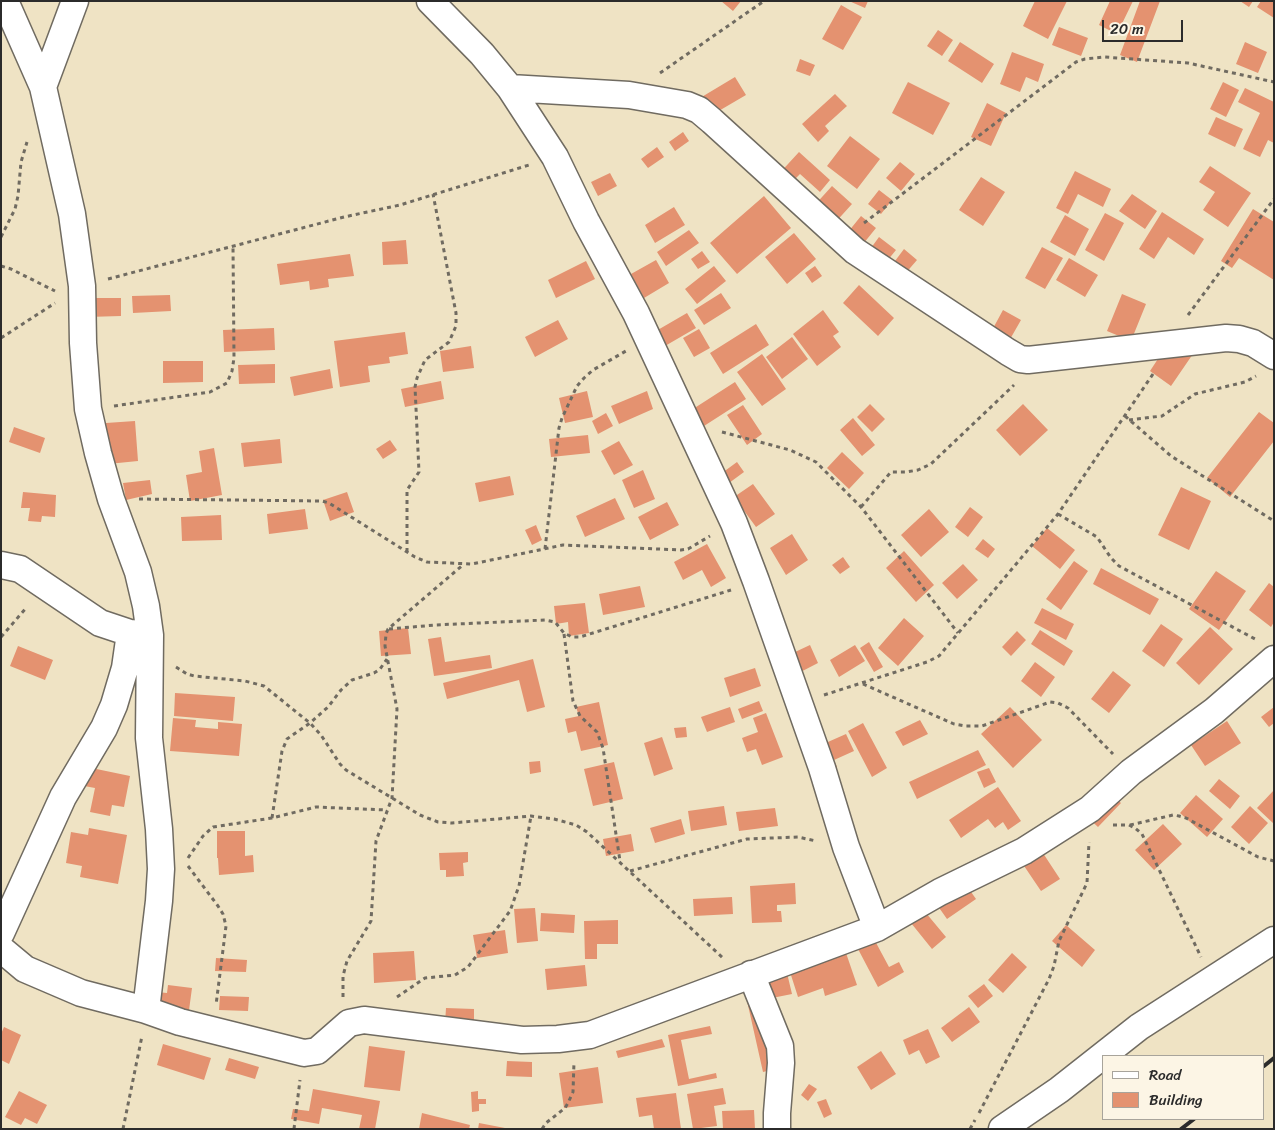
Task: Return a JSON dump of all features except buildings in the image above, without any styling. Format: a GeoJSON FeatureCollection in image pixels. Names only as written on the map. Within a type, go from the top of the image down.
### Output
{"type":"FeatureCollection","features":[{"type":"Feature","properties":{"kind":"street"},"geometry":{"type":"LineString","coordinates":[[5,1],[43,87],[72,214],[74,291],[83,343],[88,409],[111,499],[138,572],[146,606],[144,639],[149,738],[159,829],[159,901],[146,1010]]}},
{"type":"Feature","properties":{"kind":"street"},"geometry":{"type":"LineString","coordinates":[[43,87],[75,1]]}},
{"type":"Feature","properties":{"kind":"street"},"geometry":{"type":"LineString","coordinates":[[430,1],[482,54],[510,88],[555,157],[586,221],[636,313],[734,523],[822,768],[846,847],[877,928]]}},
{"type":"Feature","properties":{"kind":"street"},"geometry":{"type":"LineString","coordinates":[[510,88],[629,95],[687,105],[699,110],[843,240],[869,261],[1014,356],[1028,360],[1226,338],[1253,343],[1266,365]]}},
{"type":"Feature","properties":{"kind":"street"},"geometry":{"type":"LineString","coordinates":[[1,565],[20,569],[100,623],[144,639]]}},
{"type":"Feature","properties":{"kind":"street"},"geometry":{"type":"LineString","coordinates":[[1,933],[63,797],[104,728],[111,713],[125,668],[144,639]]}},
{"type":"Feature","properties":{"kind":"street"},"geometry":{"type":"LineString","coordinates":[[1,949],[24,969],[81,993],[146,1010],[180,1022],[304,1053],[317,1051],[353,1024],[522,1040],[590,1035],[877,928],[940,892],[1090,817],[1131,772],[1214,711],[1265,650]]}},
{"type":"Feature","properties":{"kind":"street"},"geometry":{"type":"LineString","coordinates":[[1103,1055],[1139,1027],[1274,940]]}},
{"type":"Feature","properties":{"kind":"street"},"geometry":{"type":"LineString","coordinates":[[747,975],[780,1046],[781,1069],[777,1129]]}},
{"type":"Feature","properties":{"kind":"street"},"geometry":{"type":"LineString","coordinates":[[1002,1129],[1059,1090],[1102,1056]]}},
{"type":"Feature","properties":{"kind":"path"},"geometry":{"type":"LineString","coordinates":[[629,95],[764,1]]}},
{"type":"Feature","properties":{"kind":"path"},"geometry":{"type":"LineString","coordinates":[[843,240],[1076,62],[1085,58],[1104,56],[1188,63],[1274,82]]}},
{"type":"Feature","properties":{"kind":"path"},"geometry":{"type":"LineString","coordinates":[[1,237],[16,209],[21,162],[28,138]]}},
{"type":"Feature","properties":{"kind":"path"},"geometry":{"type":"LineString","coordinates":[[1,338],[74,291],[233,246],[344,217],[400,205],[555,157]]}},
{"type":"Feature","properties":{"kind":"path"},"geometry":{"type":"LineString","coordinates":[[407,552],[407,490],[419,472],[416,378],[425,360],[449,342],[456,326],[456,313],[432,194]]}},
{"type":"Feature","properties":{"kind":"path"},"geometry":{"type":"LineString","coordinates":[[798,703],[927,662],[939,656],[1058,514],[1153,374],[1166,344],[1274,199]]}},
{"type":"Feature","properties":{"kind":"path"},"geometry":{"type":"LineString","coordinates":[[88,409],[210,392],[226,382],[232,371],[234,358],[233,246]]}},
{"type":"Feature","properties":{"kind":"path"},"geometry":{"type":"LineString","coordinates":[[1,266],[74,291]]}},
{"type":"Feature","properties":{"kind":"path"},"geometry":{"type":"LineString","coordinates":[[545,549],[559,428],[577,386],[593,370],[648,338]]}},
{"type":"Feature","properties":{"kind":"path"},"geometry":{"type":"LineString","coordinates":[[861,507],[891,472],[918,470],[931,464],[1043,358]]}},
{"type":"Feature","properties":{"kind":"path"},"geometry":{"type":"LineString","coordinates":[[1129,420],[1162,416],[1195,394],[1245,382],[1266,365]]}},
{"type":"Feature","properties":{"kind":"path"},"geometry":{"type":"LineString","coordinates":[[1125,416],[1171,456],[1274,520]]}},
{"type":"Feature","properties":{"kind":"path"},"geometry":{"type":"LineString","coordinates":[[688,424],[790,450],[816,462],[861,507],[958,633]]}},
{"type":"Feature","properties":{"kind":"path"},"geometry":{"type":"LineString","coordinates":[[111,499],[322,501],[329,503],[426,562],[486,562],[571,545],[681,550],[688,549],[734,523]]}},
{"type":"Feature","properties":{"kind":"path"},"geometry":{"type":"LineString","coordinates":[[1058,514],[1096,537],[1119,566],[1265,650]]}},
{"type":"Feature","properties":{"kind":"path"},"geometry":{"type":"LineString","coordinates":[[465,563],[388,629],[384,639],[397,709],[392,798],[376,841],[374,852],[371,921],[347,961],[345,968],[353,1024],[425,978],[455,975],[468,968],[510,911],[518,886],[531,816]]}},
{"type":"Feature","properties":{"kind":"path"},"geometry":{"type":"LineString","coordinates":[[388,629],[545,620],[555,622],[564,633],[580,638],[756,582]]}},
{"type":"Feature","properties":{"kind":"path"},"geometry":{"type":"LineString","coordinates":[[1,637],[45,585]]}},
{"type":"Feature","properties":{"kind":"path"},"geometry":{"type":"LineString","coordinates":[[564,633],[573,701],[580,716],[597,732],[602,748],[620,862]]}},
{"type":"Feature","properties":{"kind":"path"},"geometry":{"type":"LineString","coordinates":[[144,639],[187,674],[245,681],[264,686],[310,723],[346,770],[420,815],[444,823],[531,816],[554,819],[576,825],[587,832],[747,975]]}},
{"type":"Feature","properties":{"kind":"path"},"geometry":{"type":"LineString","coordinates":[[272,818],[282,751],[287,740],[310,723],[333,702],[341,690],[352,680],[374,673],[380,669],[387,659]]}},
{"type":"Feature","properties":{"kind":"path"},"geometry":{"type":"LineString","coordinates":[[862,683],[954,724],[966,726],[982,726],[1050,702],[1058,703],[1068,708],[1131,772]]}},
{"type":"Feature","properties":{"kind":"path"},"geometry":{"type":"LineString","coordinates":[[185,862],[203,836],[213,827],[272,818],[316,807],[387,810]]}},
{"type":"Feature","properties":{"kind":"path"},"geometry":{"type":"LineString","coordinates":[[1129,826],[1173,815],[1179,816],[1258,857],[1274,861]]}},
{"type":"Feature","properties":{"kind":"path"},"geometry":{"type":"LineString","coordinates":[[970,1129],[1046,986],[1054,966],[1059,941],[1083,892],[1088,873],[1090,817],[1129,826],[1142,834],[1212,980]]}},
{"type":"Feature","properties":{"kind":"path"},"geometry":{"type":"LineString","coordinates":[[159,829],[171,838],[185,862],[223,914],[226,926],[212,1029]]}},
{"type":"Feature","properties":{"kind":"path"},"geometry":{"type":"LineString","coordinates":[[629,871],[747,839],[798,837],[846,847]]}},
{"type":"Feature","properties":{"kind":"path"},"geometry":{"type":"LineString","coordinates":[[123,1129],[146,1010]]}},
{"type":"Feature","properties":{"kind":"path"},"geometry":{"type":"LineString","coordinates":[[542,1129],[546,1123],[565,1108],[573,1092],[575,1037]]}},
{"type":"Feature","properties":{"kind":"path"},"geometry":{"type":"LineString","coordinates":[[294,1129],[304,1053]]}},
{"type":"Feature","properties":{"kind":"railway"},"geometry":{"type":"LineString","coordinates":[[1265,1065],[1274,1058]]}},
{"type":"Feature","properties":{"kind":"railway"},"geometry":{"type":"LineString","coordinates":[[1181,1129],[1193,1120]]}}]}
